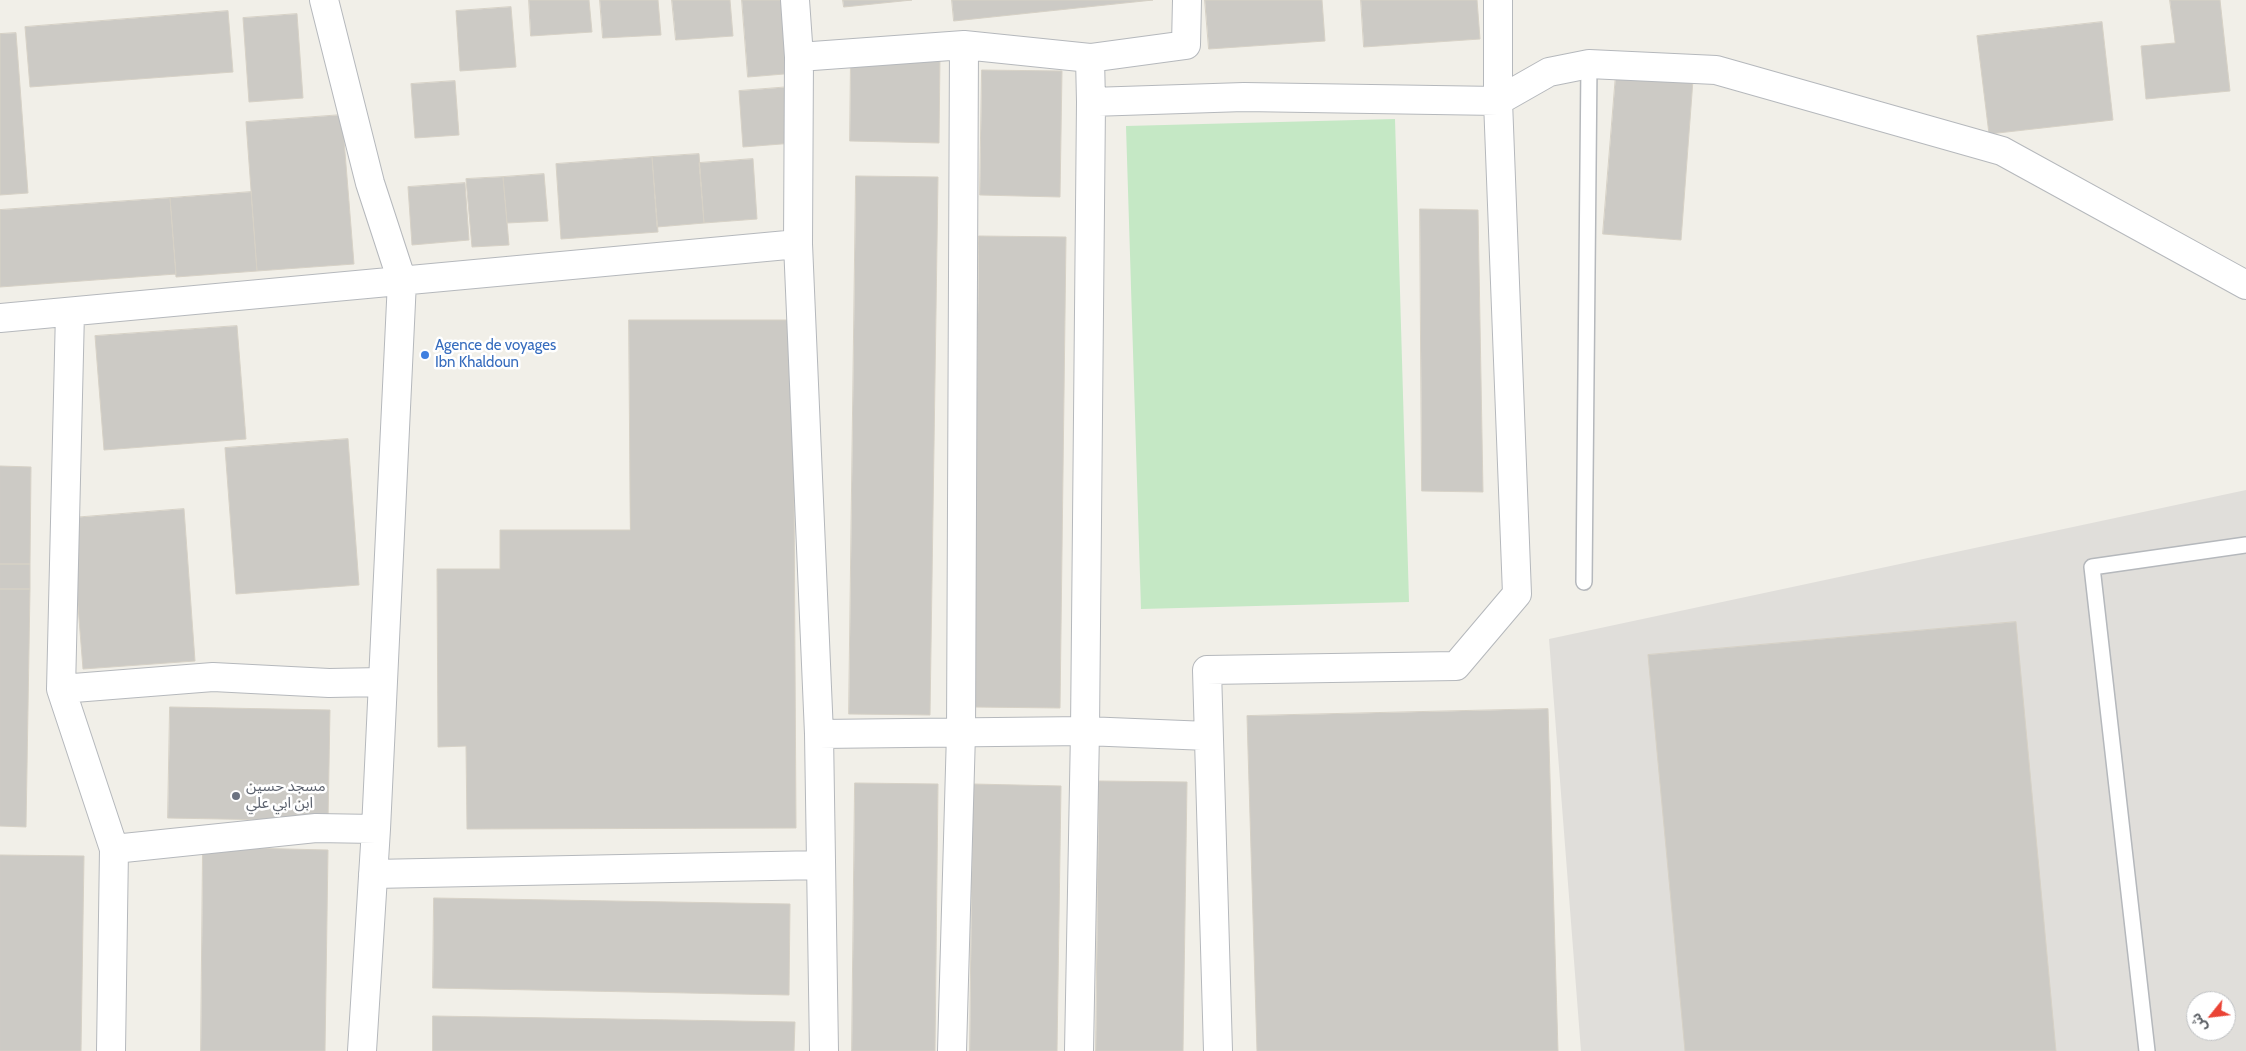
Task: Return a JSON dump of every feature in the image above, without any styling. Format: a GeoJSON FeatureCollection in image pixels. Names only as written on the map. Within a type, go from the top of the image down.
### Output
{"type":"FeatureCollection","features":[{"type":"Feature","properties":{"kind":"street"},"geometry":{"type":"LineString","coordinates":[[324,0],[370,183],[402,281],[376,829],[362,1051]]}},
{"type":"Feature","properties":{"kind":"street"},"geometry":{"type":"LineString","coordinates":[[796,0],[798,57],[798,244],[819,734],[824,1051]]}},
{"type":"Feature","properties":{"kind":"street"},"geometry":{"type":"LineString","coordinates":[[798,57],[964,45],[1090,58],[1186,44],[1187,0]]}},
{"type":"Feature","properties":{"kind":"street"},"geometry":{"type":"LineString","coordinates":[[1218,1051],[1206,670],[1456,666],[1518,594],[1498,101],[1498,0]]}},
{"type":"Feature","properties":{"kind":"street"},"geometry":{"type":"LineString","coordinates":[[952,1051],[961,733],[964,45]]}},
{"type":"Feature","properties":{"kind":"street"},"geometry":{"type":"LineString","coordinates":[[1079,1051],[1085,732],[1090,58]]}},
{"type":"Feature","properties":{"kind":"street"},"geometry":{"type":"LineString","coordinates":[[1091,102],[1244,97],[1498,101],[1549,72],[1590,64],[1716,70],[2002,150],[2246,285]]}},
{"type":"Feature","properties":{"kind":"street"},"geometry":{"type":"LineString","coordinates":[[0,318],[798,244]]}},
{"type":"Feature","properties":{"kind":"street"},"geometry":{"type":"LineString","coordinates":[[70,312],[61,689],[114,849],[111,1051]]}},
{"type":"Feature","properties":{"kind":"street"},"geometry":{"type":"LineString","coordinates":[[61,689],[213,677],[328,683],[382,682]]}},
{"type":"Feature","properties":{"kind":"street"},"geometry":{"type":"LineString","coordinates":[[819,734],[1085,732],[1208,736]]}},
{"type":"Feature","properties":{"kind":"street"},"geometry":{"type":"LineString","coordinates":[[114,849],[316,828],[376,829]]}},
{"type":"Feature","properties":{"kind":"street"},"geometry":{"type":"LineString","coordinates":[[373,874],[821,865]]}},
{"type":"Feature","properties":{"kind":"lane"},"geometry":{"type":"LineString","coordinates":[[1584,582],[1590,64]]}},
{"type":"Feature","properties":{"kind":"lane"},"geometry":{"type":"LineString","coordinates":[[2147,1051],[2092,567],[2246,544]]}},
{"type":"Feature","properties":{"kind":"shaded area"},"geometry":{"type":"Polygon","coordinates":[[[2246,490],[2246,1051],[1581,1051],[1549,639],[2246,490]]]}},
{"type":"Feature","properties":{"kind":"green space"},"geometry":{"type":"Polygon","coordinates":[[[1395,119],[1409,602],[1141,609],[1126,126],[1395,119]]]}},
{"type":"Feature","properties":{"kind":"building"},"geometry":{"type":"Polygon","coordinates":[[[529,0],[589,0],[592,32],[531,36],[529,0]]]}},
{"type":"Feature","properties":{"kind":"building"},"geometry":{"type":"Polygon","coordinates":[[[600,0],[658,0],[661,35],[603,38],[600,0]]]}},
{"type":"Feature","properties":{"kind":"building"},"geometry":{"type":"Polygon","coordinates":[[[672,0],[730,0],[733,36],[676,40],[672,0]]]}},
{"type":"Feature","properties":{"kind":"building"},"geometry":{"type":"Polygon","coordinates":[[[742,0],[790,0],[796,73],[748,77],[742,0]]]}},
{"type":"Feature","properties":{"kind":"building"},"geometry":{"type":"Polygon","coordinates":[[[843,0],[912,0],[844,7],[843,0]]]}},
{"type":"Feature","properties":{"kind":"building"},"geometry":{"type":"Polygon","coordinates":[[[952,0],[1153,0],[954,21],[952,0]]]}},
{"type":"Feature","properties":{"kind":"building"},"geometry":{"type":"Polygon","coordinates":[[[1205,0],[1322,0],[1325,41],[1209,49],[1205,0]]]}},
{"type":"Feature","properties":{"kind":"building"},"geometry":{"type":"Polygon","coordinates":[[[1361,0],[1477,0],[1480,39],[1364,47],[1361,0]]]}},
{"type":"Feature","properties":{"kind":"building"},"geometry":{"type":"Polygon","coordinates":[[[2170,0],[2220,0],[2230,91],[2146,99],[2141,46],[2175,43],[2170,0]]]}},
{"type":"Feature","properties":{"kind":"building"},"geometry":{"type":"Polygon","coordinates":[[[511,7],[516,67],[460,71],[456,11],[511,7]]]}},
{"type":"Feature","properties":{"kind":"building"},"geometry":{"type":"Polygon","coordinates":[[[228,11],[233,72],[30,87],[25,27],[228,11]]]}},
{"type":"Feature","properties":{"kind":"building"},"geometry":{"type":"Polygon","coordinates":[[[297,14],[303,98],[249,102],[243,18],[297,14]]]}},
{"type":"Feature","properties":{"kind":"building"},"geometry":{"type":"Polygon","coordinates":[[[2102,22],[2113,120],[1989,134],[1977,36],[2102,22]]]}},
{"type":"Feature","properties":{"kind":"building"},"geometry":{"type":"Polygon","coordinates":[[[16,33],[28,193],[0,195],[0,34],[16,33]]]}},
{"type":"Feature","properties":{"kind":"building"},"geometry":{"type":"Polygon","coordinates":[[[851,54],[940,55],[939,143],[850,141],[851,54]]]}},
{"type":"Feature","properties":{"kind":"building"},"geometry":{"type":"Polygon","coordinates":[[[982,70],[1062,71],[1060,197],[980,195],[982,70]]]}},
{"type":"Feature","properties":{"kind":"building"},"geometry":{"type":"Polygon","coordinates":[[[1616,74],[1693,80],[1681,240],[1603,234],[1616,74]]]}},
{"type":"Feature","properties":{"kind":"building"},"geometry":{"type":"Polygon","coordinates":[[[455,81],[459,135],[415,138],[411,84],[455,81]]]}},
{"type":"Feature","properties":{"kind":"building"},"geometry":{"type":"Polygon","coordinates":[[[790,87],[794,143],[743,147],[739,91],[790,87]]]}},
{"type":"Feature","properties":{"kind":"building"},"geometry":{"type":"Polygon","coordinates":[[[342,115],[354,264],[257,271],[246,122],[342,115]]]}},
{"type":"Feature","properties":{"kind":"building"},"geometry":{"type":"Polygon","coordinates":[[[699,154],[704,223],[657,227],[652,157],[699,154]]]}},
{"type":"Feature","properties":{"kind":"building"},"geometry":{"type":"Polygon","coordinates":[[[652,157],[658,232],[561,239],[556,164],[652,157]]]}},
{"type":"Feature","properties":{"kind":"building"},"geometry":{"type":"Polygon","coordinates":[[[753,159],[757,219],[704,223],[699,163],[753,159]]]}},
{"type":"Feature","properties":{"kind":"building"},"geometry":{"type":"Polygon","coordinates":[[[544,174],[548,221],[507,223],[503,177],[544,174]]]}},
{"type":"Feature","properties":{"kind":"building"},"geometry":{"type":"Polygon","coordinates":[[[856,176],[938,177],[930,715],[849,714],[856,176]]]}},
{"type":"Feature","properties":{"kind":"building"},"geometry":{"type":"Polygon","coordinates":[[[503,177],[509,245],[472,247],[466,179],[503,177]]]}},
{"type":"Feature","properties":{"kind":"building"},"geometry":{"type":"Polygon","coordinates":[[[465,183],[469,240],[412,245],[408,187],[465,183]]]}},
{"type":"Feature","properties":{"kind":"building"},"geometry":{"type":"Polygon","coordinates":[[[251,192],[257,271],[176,277],[170,198],[251,192]]]}},
{"type":"Feature","properties":{"kind":"building"},"geometry":{"type":"Polygon","coordinates":[[[170,198],[176,274],[0,287],[0,210],[170,198]]]}},
{"type":"Feature","properties":{"kind":"building"},"geometry":{"type":"Polygon","coordinates":[[[1420,209],[1478,210],[1483,492],[1422,491],[1420,209]]]}},
{"type":"Feature","properties":{"kind":"building"},"geometry":{"type":"Polygon","coordinates":[[[979,236],[1066,237],[1060,708],[973,707],[979,236]]]}},
{"type":"Feature","properties":{"kind":"building"},"geometry":{"type":"Polygon","coordinates":[[[629,320],[793,320],[796,828],[467,829],[466,746],[438,747],[437,569],[500,569],[500,530],[630,530],[629,320]]]}},
{"type":"Feature","properties":{"kind":"building"},"geometry":{"type":"Polygon","coordinates":[[[237,326],[246,439],[104,450],[95,336],[237,326]]]}},
{"type":"Feature","properties":{"kind":"building"},"geometry":{"type":"Polygon","coordinates":[[[348,439],[359,585],[236,594],[225,448],[348,439]]]}},
{"type":"Feature","properties":{"kind":"building"},"geometry":{"type":"Polygon","coordinates":[[[0,466],[31,467],[30,564],[0,564],[0,466]]]}},
{"type":"Feature","properties":{"kind":"building"},"geometry":{"type":"Polygon","coordinates":[[[184,509],[195,661],[83,669],[71,518],[184,509]]]}},
{"type":"Feature","properties":{"kind":"building"},"geometry":{"type":"Polygon","coordinates":[[[0,564],[30,564],[30,589],[0,589],[0,564]]]}},
{"type":"Feature","properties":{"kind":"building"},"geometry":{"type":"Polygon","coordinates":[[[0,589],[30,589],[26,827],[0,826],[0,589]]]}},
{"type":"Feature","properties":{"kind":"building"},"geometry":{"type":"Polygon","coordinates":[[[2016,622],[2056,1051],[1685,1051],[1648,655],[2016,622]]]}},
{"type":"Feature","properties":{"kind":"building"},"geometry":{"type":"Polygon","coordinates":[[[170,707],[330,710],[328,821],[168,818],[170,707]]]}},
{"type":"Feature","properties":{"kind":"building"},"geometry":{"type":"Polygon","coordinates":[[[1548,709],[1558,1051],[1257,1051],[1247,716],[1548,709]]]}},
{"type":"Feature","properties":{"kind":"building"},"geometry":{"type":"Polygon","coordinates":[[[1099,781],[1187,782],[1183,1051],[1096,1051],[1099,781]]]}},
{"type":"Feature","properties":{"kind":"building"},"geometry":{"type":"Polygon","coordinates":[[[855,783],[938,784],[935,1051],[852,1051],[855,783]]]}},
{"type":"Feature","properties":{"kind":"building"},"geometry":{"type":"Polygon","coordinates":[[[973,784],[1061,786],[1057,1051],[970,1051],[973,784]]]}},
{"type":"Feature","properties":{"kind":"building"},"geometry":{"type":"Polygon","coordinates":[[[203,847],[328,850],[325,1051],[201,1051],[203,847]]]}},
{"type":"Feature","properties":{"kind":"building"},"geometry":{"type":"Polygon","coordinates":[[[0,855],[84,856],[81,1051],[0,1051],[0,855]]]}},
{"type":"Feature","properties":{"kind":"building"},"geometry":{"type":"Polygon","coordinates":[[[434,898],[790,904],[789,995],[433,988],[434,898]]]}},
{"type":"Feature","properties":{"kind":"building"},"geometry":{"type":"Polygon","coordinates":[[[433,1016],[795,1022],[794,1051],[433,1051],[433,1016]]]}},
{"type":"Feature","properties":{"kind":"place","name":"Agence de voyages Ibn Khaldoun"},"geometry":{"type":"Point","coordinates":[425,355]}},
{"type":"Feature","properties":{"kind":"place","name":"مسجد حسين ابن ابي علي"},"geometry":{"type":"Point","coordinates":[236,796]}}]}
